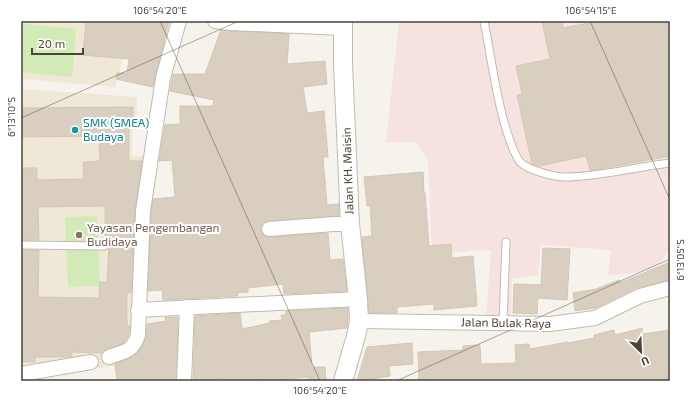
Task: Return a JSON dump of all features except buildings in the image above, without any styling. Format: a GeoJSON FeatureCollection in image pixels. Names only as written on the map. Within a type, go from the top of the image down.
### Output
{"type":"FeatureCollection","features":[{"type":"Feature","properties":{"kind":"street"},"geometry":{"type":"LineString","coordinates":[[108,357],[129,350],[135,344],[138,335],[143,211],[163,78],[179,21]]}},
{"type":"Feature","properties":{"kind":"street"},"geometry":{"type":"LineString","coordinates":[[215,21],[230,23],[343,24]]}},
{"type":"Feature","properties":{"kind":"street","name":"Jalan KH. Maisin"},"geometry":{"type":"LineString","coordinates":[[343,24],[343,64],[350,224],[359,321],[343,381]]}},
{"type":"Feature","properties":{"kind":"street"},"geometry":{"type":"LineString","coordinates":[[269,229],[350,224]]}},
{"type":"Feature","properties":{"kind":"street","name":"Jalan Bulak Raya"},"geometry":{"type":"LineString","coordinates":[[359,321],[550,324],[595,318],[640,296],[670,288]]}},
{"type":"Feature","properties":{"kind":"street"},"geometry":{"type":"LineString","coordinates":[[138,310],[358,299]]}},
{"type":"Feature","properties":{"kind":"street"},"geometry":{"type":"LineString","coordinates":[[184,381],[187,307]]}},
{"type":"Feature","properties":{"kind":"street"},"geometry":{"type":"LineString","coordinates":[[21,374],[91,362]]}},
{"type":"Feature","properties":{"kind":"lane"},"geometry":{"type":"LineString","coordinates":[[484,21],[500,106],[510,141],[519,161],[534,171],[566,178],[610,173],[670,163]]}},
{"type":"Feature","properties":{"kind":"lane"},"geometry":{"type":"LineString","coordinates":[[503,323],[506,242]]}},
{"type":"Feature","properties":{"kind":"lane"},"geometry":{"type":"LineString","coordinates":[[21,245],[104,246]]}},
{"type":"Feature","properties":{"kind":"shaded area"},"geometry":{"type":"Polygon","coordinates":[[[21,21],[132,21],[115,87],[21,79],[21,21]]]}},
{"type":"Feature","properties":{"kind":"shaded area"},"geometry":{"type":"Polygon","coordinates":[[[399,21],[670,21],[670,248],[659,264],[638,273],[608,275],[611,250],[541,245],[538,275],[512,279],[511,317],[486,319],[491,250],[432,253],[428,160],[415,142],[386,143],[399,21]]]}},
{"type":"Feature","properties":{"kind":"shaded area","name":"Yayasan Pengembangan Budidaya"},"geometry":{"type":"Polygon","coordinates":[[[21,89],[137,97],[136,128],[132,128],[132,156],[146,156],[137,259],[131,364],[21,378],[21,89]]]}},
{"type":"Feature","properties":{"kind":"green space"},"geometry":{"type":"Polygon","coordinates":[[[24,24],[76,29],[72,77],[21,72],[21,52],[24,24]]]}},
{"type":"Feature","properties":{"kind":"green space"},"geometry":{"type":"Polygon","coordinates":[[[97,216],[100,286],[68,287],[65,217],[97,216]]]}},
{"type":"Feature","properties":{"kind":"place","name":"SMK (SMEA) Budaya"},"geometry":{"type":"Point","coordinates":[75,130]}},
{"type":"Feature","properties":{"kind":"place","name":"Yayasan Pengembangan Budidaya"},"geometry":{"type":"Point","coordinates":[79,235]}}]}
